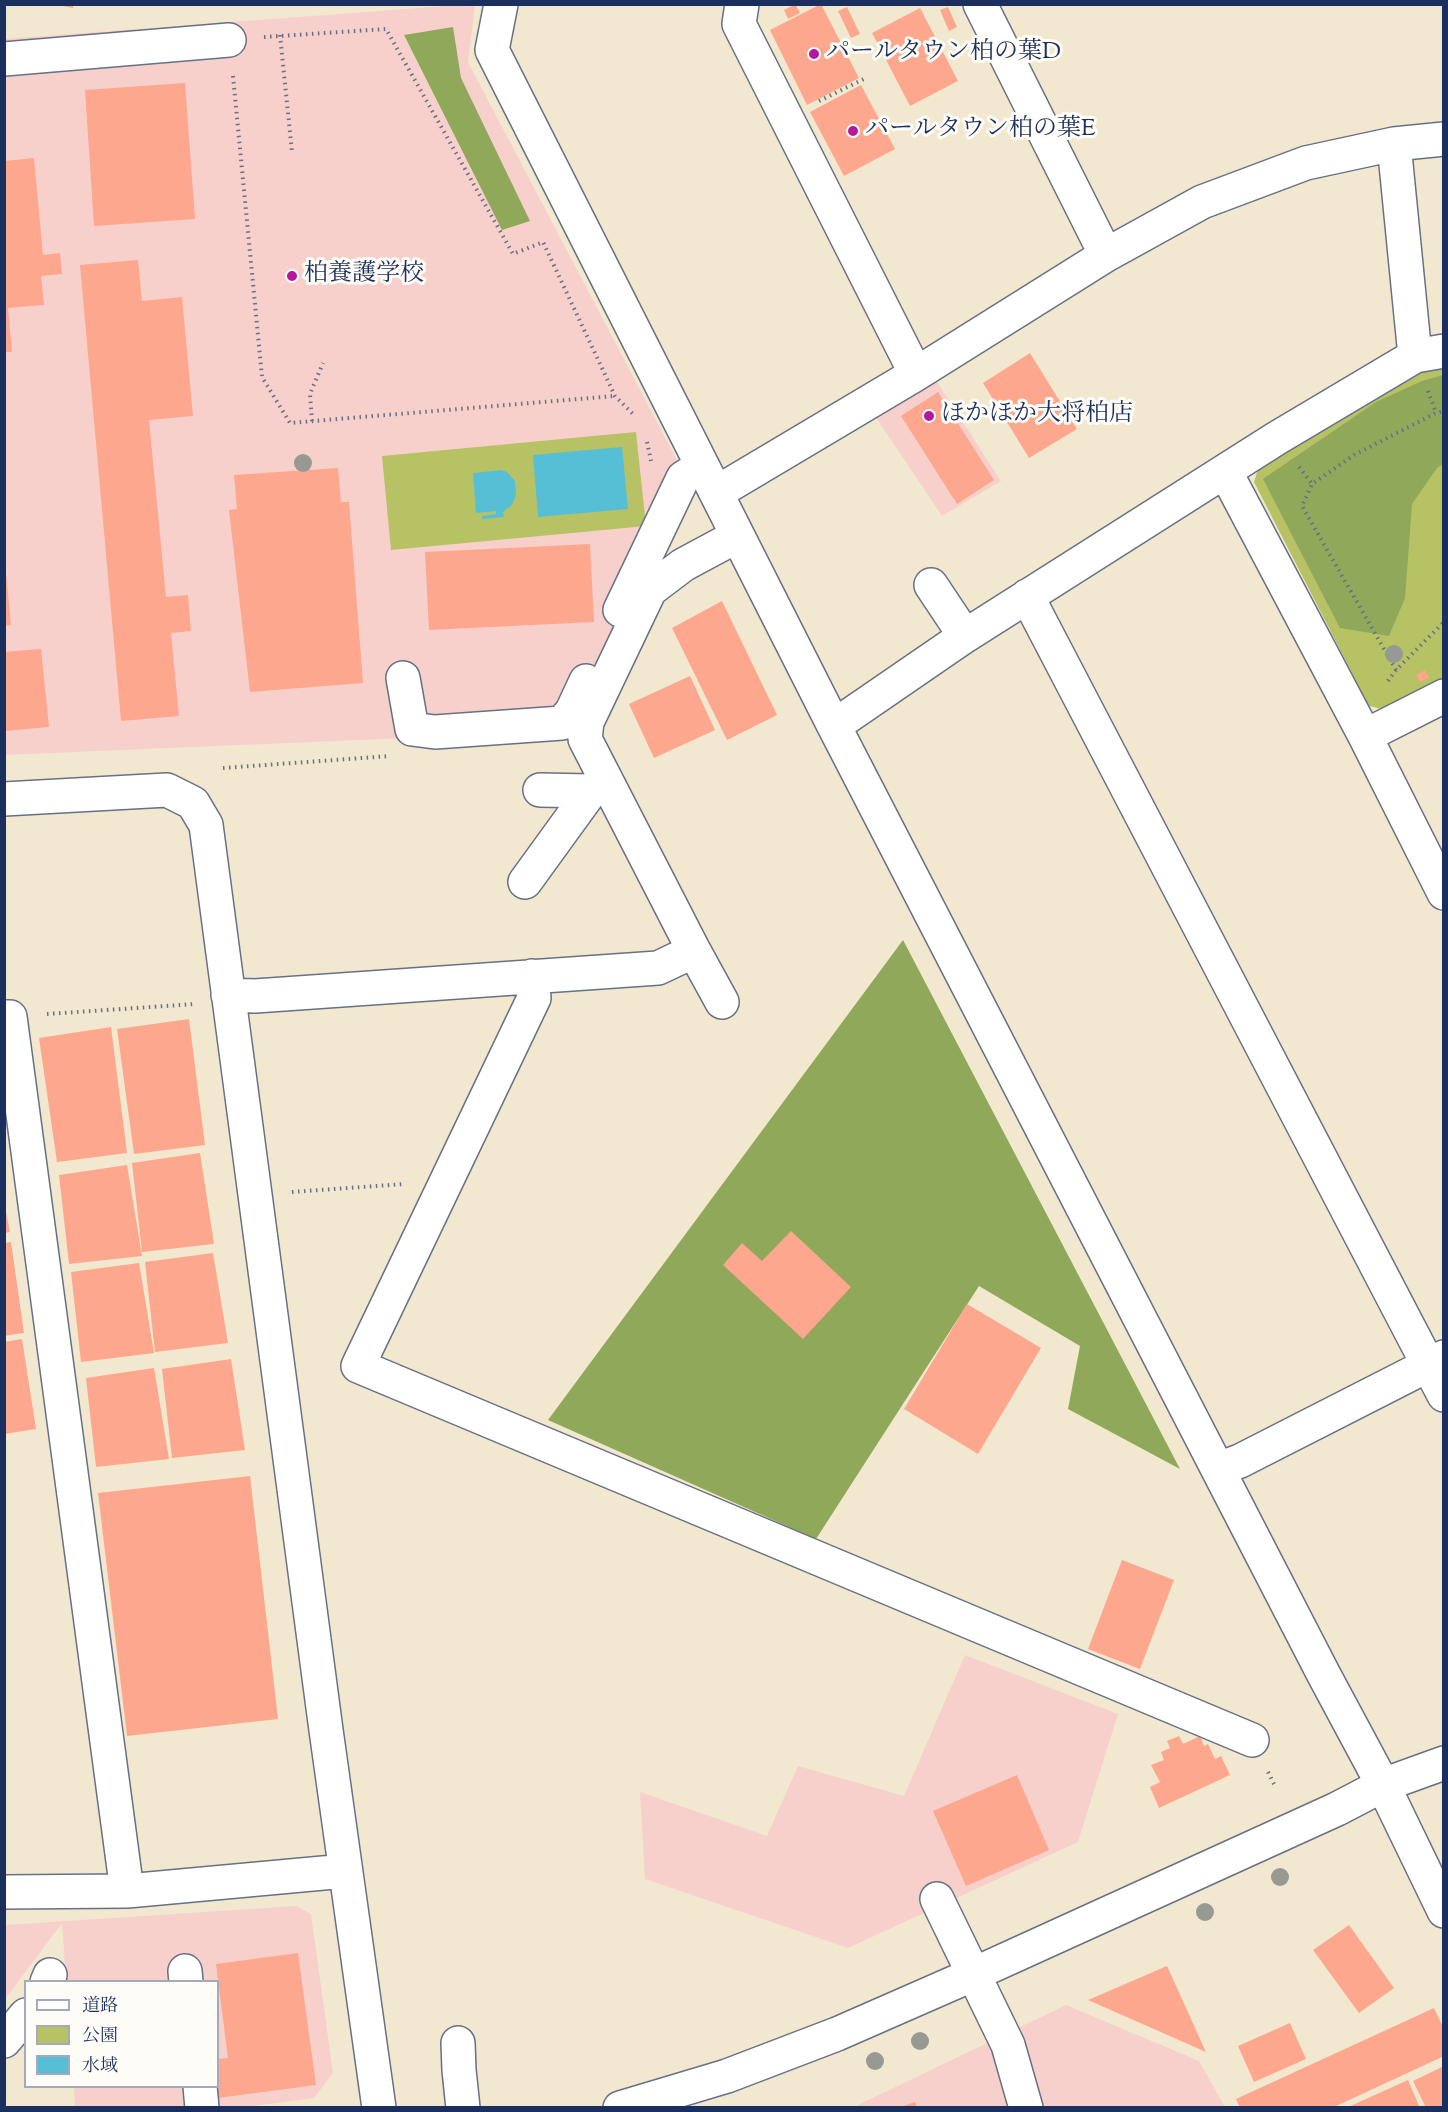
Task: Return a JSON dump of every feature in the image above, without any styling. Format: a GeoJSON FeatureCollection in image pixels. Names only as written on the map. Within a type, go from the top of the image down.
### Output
{"type":"FeatureCollection","features":[{"type":"Feature","properties":{"kind":"street"},"geometry":{"type":"LineString","coordinates":[[501,4],[492,50],[834,726],[1383,1785],[1443,1911]]}},
{"type":"Feature","properties":{"kind":"street"},"geometry":{"type":"LineString","coordinates":[[742,4],[739,24],[786,118],[839,195],[916,374]]}},
{"type":"Feature","properties":{"kind":"street"},"geometry":{"type":"LineString","coordinates":[[980,4],[1015,106],[1106,255]]}},
{"type":"Feature","properties":{"kind":"street"},"geometry":{"type":"LineString","coordinates":[[4,59],[230,40]]}},
{"type":"Feature","properties":{"kind":"street"},"geometry":{"type":"LineString","coordinates":[[403,678],[412,729],[435,732],[562,723],[572,711],[683,478],[709,480],[916,374],[1106,255],[1202,202],[1306,163],[1394,144],[1443,139]]}},
{"type":"Feature","properties":{"kind":"street"},"geometry":{"type":"LineString","coordinates":[[834,726],[965,636],[1277,438],[1429,354],[1394,144]]}},
{"type":"Feature","properties":{"kind":"street"},"geometry":{"type":"LineString","coordinates":[[1225,471],[1365,736],[1443,893]]}},
{"type":"Feature","properties":{"kind":"street"},"geometry":{"type":"LineString","coordinates":[[722,1002],[598,785],[585,739],[587,722],[650,590],[683,565],[737,536]]}},
{"type":"Feature","properties":{"kind":"street"},"geometry":{"type":"LineString","coordinates":[[931,585],[965,636]]}},
{"type":"Feature","properties":{"kind":"street"},"geometry":{"type":"LineString","coordinates":[[1027,596],[1436,1361],[1443,1395]]}},
{"type":"Feature","properties":{"kind":"street"},"geometry":{"type":"LineString","coordinates":[[1365,736],[1443,696]]}},
{"type":"Feature","properties":{"kind":"street"},"geometry":{"type":"LineString","coordinates":[[540,790],[598,785]]}},
{"type":"Feature","properties":{"kind":"street"},"geometry":{"type":"LineString","coordinates":[[525,882],[598,785]]}},
{"type":"Feature","properties":{"kind":"street"},"geometry":{"type":"LineString","coordinates":[[4,799],[167,790],[193,803],[206,825],[345,1871],[379,2108]]}},
{"type":"Feature","properties":{"kind":"street"},"geometry":{"type":"LineString","coordinates":[[228,995],[255,996],[658,968],[694,951]]}},
{"type":"Feature","properties":{"kind":"street"},"geometry":{"type":"LineString","coordinates":[[532,976],[534,999],[358,1366],[961,1613],[1252,1740]]}},
{"type":"Feature","properties":{"kind":"street"},"geometry":{"type":"LineString","coordinates":[[7,1017],[127,1891]]}},
{"type":"Feature","properties":{"kind":"street"},"geometry":{"type":"LineString","coordinates":[[1218,1469],[1251,1455],[1436,1361]]}},
{"type":"Feature","properties":{"kind":"street"},"geometry":{"type":"LineString","coordinates":[[620,2108],[727,2076],[837,2034],[1337,1809],[1383,1785],[1443,1763]]}},
{"type":"Feature","properties":{"kind":"street"},"geometry":{"type":"LineString","coordinates":[[4,1892],[127,1891],[345,1871]]}},
{"type":"Feature","properties":{"kind":"street"},"geometry":{"type":"LineString","coordinates":[[937,1899],[1008,2045],[1026,2108]]}},
{"type":"Feature","properties":{"kind":"street"},"geometry":{"type":"LineString","coordinates":[[4,2041],[24,2017]]}},
{"type":"Feature","properties":{"kind":"street"},"geometry":{"type":"LineString","coordinates":[[458,2043],[463,2108]]}},
{"type":"Feature","properties":{"kind":"street"},"geometry":{"type":"LineString","coordinates":[[200,2088],[202,2108]]}},
{"type":"Feature","properties":{"kind":"path"},"geometry":{"type":"LineString","coordinates":[[615,396],[290,423],[262,377],[230,40],[386,29],[513,254],[543,242],[615,396],[636,417]]}},
{"type":"Feature","properties":{"kind":"path"},"geometry":{"type":"LineString","coordinates":[[280,35],[292,152]]}},
{"type":"Feature","properties":{"kind":"path"},"geometry":{"type":"LineString","coordinates":[[786,118],[866,78]]}},
{"type":"Feature","properties":{"kind":"path"},"geometry":{"type":"LineString","coordinates":[[312,421],[310,394],[323,363]]}},
{"type":"Feature","properties":{"kind":"path"},"geometry":{"type":"LineString","coordinates":[[1443,411],[1354,455],[1312,484],[1302,506],[1396,670],[1443,622]]}},
{"type":"Feature","properties":{"kind":"path"},"geometry":{"type":"LineString","coordinates":[[646,436],[657,493],[672,501]]}},
{"type":"Feature","properties":{"kind":"path"},"geometry":{"type":"LineString","coordinates":[[7,1017],[209,1003],[228,995]]}},
{"type":"Feature","properties":{"kind":"path"},"geometry":{"type":"LineString","coordinates":[[288,1193],[447,1180]]}},
{"type":"Feature","properties":{"kind":"shaded area","name":"柏養護学校"},"geometry":{"type":"Polygon","coordinates":[[[475,5],[468,62],[692,489],[573,731],[5,755],[4,39],[475,5]]]}},
{"type":"Feature","properties":{"kind":"shaded area"},"geometry":{"type":"Polygon","coordinates":[[[932,374],[1001,481],[942,516],[873,413],[932,374]]]}},
{"type":"Feature","properties":{"kind":"shaded area"},"geometry":{"type":"Polygon","coordinates":[[[965,1655],[1118,1714],[1078,1842],[848,1948],[645,1879],[640,1792],[767,1836],[798,1766],[904,1796],[965,1655]]]}},
{"type":"Feature","properties":{"kind":"shaded area"},"geometry":{"type":"Polygon","coordinates":[[[296,1906],[311,1914],[333,2073],[314,2098],[246,2107],[75,2107],[74,2088],[219,2088],[219,1980],[66,1980],[62,1923],[5,1999],[5,1925],[296,1906]]]}},
{"type":"Feature","properties":{"kind":"shaded area"},"geometry":{"type":"Polygon","coordinates":[[[1066,2005],[1199,2061],[1225,2107],[858,2108],[858,2105],[1066,2005]]]}},
{"type":"Feature","properties":{"kind":"green space"},"geometry":{"type":"Polygon","coordinates":[[[453,27],[461,78],[530,221],[502,230],[404,35],[453,27]]]}},
{"type":"Feature","properties":{"kind":"green space"},"geometry":{"type":"Polygon","coordinates":[[[1443,363],[1443,678],[1382,709],[1369,706],[1254,482],[1259,466],[1413,369],[1443,363]]]}},
{"type":"Feature","properties":{"kind":"green space"},"geometry":{"type":"Polygon","coordinates":[[[1443,375],[1443,464],[1437,468],[1412,504],[1405,598],[1389,636],[1340,628],[1263,479],[1376,402],[1422,381],[1443,375]]]}},
{"type":"Feature","properties":{"kind":"green space"},"geometry":{"type":"Polygon","coordinates":[[[636,432],[646,526],[391,550],[382,456],[636,432]]]}},
{"type":"Feature","properties":{"kind":"green space"},"geometry":{"type":"Polygon","coordinates":[[[903,940],[1180,1469],[1068,1409],[1080,1346],[979,1286],[816,1539],[548,1420],[903,940]]]}},
{"type":"Feature","properties":{"kind":"water"},"geometry":{"type":"Polygon","coordinates":[[[622,447],[628,509],[538,517],[533,455],[622,447]]]}},
{"type":"Feature","properties":{"kind":"water"},"geometry":{"type":"Polygon","coordinates":[[[501,470],[507,472],[515,481],[516,495],[512,505],[503,512],[504,517],[482,519],[482,516],[496,514],[496,511],[476,513],[473,473],[501,470]]]}},
{"type":"Feature","properties":{"kind":"building"},"geometry":{"type":"Polygon","coordinates":[[[53,4],[73,4],[73,8],[53,4]]]}},
{"type":"Feature","properties":{"kind":"building"},"geometry":{"type":"Polygon","coordinates":[[[795,4],[800,13],[788,19],[784,10],[795,4]]]}},
{"type":"Feature","properties":{"kind":"building","name":"パールタウン柏の葉D"},"geometry":{"type":"Polygon","coordinates":[[[821,4],[859,78],[807,105],[770,30],[821,4]]]}},
{"type":"Feature","properties":{"kind":"building"},"geometry":{"type":"Polygon","coordinates":[[[847,7],[860,34],[851,38],[838,11],[847,7]]]}},
{"type":"Feature","properties":{"kind":"building"},"geometry":{"type":"Polygon","coordinates":[[[948,7],[957,27],[949,31],[940,10],[948,7]]]}},
{"type":"Feature","properties":{"kind":"building"},"geometry":{"type":"Polygon","coordinates":[[[920,8],[958,81],[910,106],[872,33],[920,8]]]}},
{"type":"Feature","properties":{"kind":"building"},"geometry":{"type":"Polygon","coordinates":[[[185,83],[195,219],[94,226],[85,90],[185,83]]]}},
{"type":"Feature","properties":{"kind":"building","name":"パールタウン柏の葉E"},"geometry":{"type":"Polygon","coordinates":[[[861,85],[895,149],[844,176],[810,112],[861,85]]]}},
{"type":"Feature","properties":{"kind":"building"},"geometry":{"type":"Polygon","coordinates":[[[34,158],[43,255],[60,253],[62,274],[41,276],[44,305],[8,308],[12,352],[4,352],[4,161],[34,158]]]}},
{"type":"Feature","properties":{"kind":"building"},"geometry":{"type":"Polygon","coordinates":[[[138,260],[142,301],[182,297],[193,416],[149,420],[166,597],[188,595],[191,631],[171,633],[179,716],[121,721],[80,265],[138,260]]]}},
{"type":"Feature","properties":{"kind":"building"},"geometry":{"type":"Polygon","coordinates":[[[1030,353],[1077,429],[1029,458],[983,383],[1030,353]]]}},
{"type":"Feature","properties":{"kind":"building"},"geometry":{"type":"Polygon","coordinates":[[[938,392],[994,480],[957,504],[901,416],[938,392]]]}},
{"type":"Feature","properties":{"kind":"building"},"geometry":{"type":"Polygon","coordinates":[[[338,468],[341,502],[349,502],[363,683],[250,692],[229,510],[237,509],[234,475],[338,468]]]}},
{"type":"Feature","properties":{"kind":"building"},"geometry":{"type":"Polygon","coordinates":[[[590,544],[594,622],[429,630],[425,552],[590,544]]]}},
{"type":"Feature","properties":{"kind":"building"},"geometry":{"type":"Polygon","coordinates":[[[4,573],[6,573],[11,625],[4,626],[4,573]]]}},
{"type":"Feature","properties":{"kind":"building"},"geometry":{"type":"Polygon","coordinates":[[[722,601],[777,715],[727,740],[672,628],[722,601]]]}},
{"type":"Feature","properties":{"kind":"building"},"geometry":{"type":"Polygon","coordinates":[[[41,649],[49,727],[4,731],[4,652],[41,649]]]}},
{"type":"Feature","properties":{"kind":"building"},"geometry":{"type":"Polygon","coordinates":[[[1425,670],[1429,678],[1420,682],[1416,675],[1425,670]]]}},
{"type":"Feature","properties":{"kind":"building"},"geometry":{"type":"Polygon","coordinates":[[[690,676],[715,730],[654,758],[629,704],[690,676]]]}},
{"type":"Feature","properties":{"kind":"building"},"geometry":{"type":"Polygon","coordinates":[[[189,1019],[205,1145],[134,1154],[117,1029],[189,1019]]]}},
{"type":"Feature","properties":{"kind":"building"},"geometry":{"type":"Polygon","coordinates":[[[111,1027],[127,1153],[57,1162],[39,1038],[111,1027]]]}},
{"type":"Feature","properties":{"kind":"building"},"geometry":{"type":"Polygon","coordinates":[[[200,1153],[214,1244],[142,1252],[132,1163],[200,1153]]]}},
{"type":"Feature","properties":{"kind":"building"},"geometry":{"type":"Polygon","coordinates":[[[127,1165],[142,1256],[69,1264],[59,1175],[127,1165]]]}},
{"type":"Feature","properties":{"kind":"building"},"geometry":{"type":"Polygon","coordinates":[[[4,1202],[10,1232],[4,1233],[4,1202]]]}},
{"type":"Feature","properties":{"kind":"building"},"geometry":{"type":"Polygon","coordinates":[[[791,1231],[851,1287],[803,1339],[723,1265],[742,1243],[762,1261],[791,1231]]]}},
{"type":"Feature","properties":{"kind":"building"},"geometry":{"type":"Polygon","coordinates":[[[11,1242],[24,1333],[4,1336],[4,1243],[11,1242]]]}},
{"type":"Feature","properties":{"kind":"building"},"geometry":{"type":"Polygon","coordinates":[[[213,1253],[228,1343],[155,1352],[145,1262],[213,1253]]]}},
{"type":"Feature","properties":{"kind":"building"},"geometry":{"type":"Polygon","coordinates":[[[139,1263],[154,1353],[81,1362],[71,1272],[139,1263]]]}},
{"type":"Feature","properties":{"kind":"building"},"geometry":{"type":"Polygon","coordinates":[[[967,1304],[1041,1348],[978,1454],[904,1409],[967,1304]]]}},
{"type":"Feature","properties":{"kind":"building"},"geometry":{"type":"Polygon","coordinates":[[[22,1339],[36,1429],[4,1434],[4,1342],[22,1339]]]}},
{"type":"Feature","properties":{"kind":"building"},"geometry":{"type":"Polygon","coordinates":[[[231,1359],[245,1450],[172,1458],[162,1369],[231,1359]]]}},
{"type":"Feature","properties":{"kind":"building"},"geometry":{"type":"Polygon","coordinates":[[[154,1368],[169,1459],[96,1467],[86,1378],[154,1368]]]}},
{"type":"Feature","properties":{"kind":"building"},"geometry":{"type":"Polygon","coordinates":[[[250,1476],[278,1719],[127,1736],[98,1493],[250,1476]]]}},
{"type":"Feature","properties":{"kind":"building"},"geometry":{"type":"Polygon","coordinates":[[[1122,1560],[1174,1580],[1140,1669],[1088,1649],[1122,1560]]]}},
{"type":"Feature","properties":{"kind":"building"},"geometry":{"type":"Polygon","coordinates":[[[1179,1736],[1183,1744],[1200,1736],[1204,1746],[1208,1744],[1215,1759],[1221,1756],[1230,1775],[1159,1808],[1150,1787],[1160,1782],[1151,1765],[1164,1760],[1161,1752],[1170,1748],[1167,1741],[1179,1736]]]}},
{"type":"Feature","properties":{"kind":"building"},"geometry":{"type":"Polygon","coordinates":[[[1017,1775],[1049,1850],[966,1886],[933,1811],[1017,1775]]]}},
{"type":"Feature","properties":{"kind":"building"},"geometry":{"type":"Polygon","coordinates":[[[1349,1925],[1394,1988],[1359,2013],[1313,1950],[1349,1925]]]}},
{"type":"Feature","properties":{"kind":"building"},"geometry":{"type":"Polygon","coordinates":[[[298,1953],[316,2085],[218,2098],[219,2059],[228,2058],[216,1964],[298,1953]]]}},
{"type":"Feature","properties":{"kind":"building"},"geometry":{"type":"Polygon","coordinates":[[[1167,1966],[1206,2052],[1088,2000],[1167,1966]]]}},
{"type":"Feature","properties":{"kind":"building"},"geometry":{"type":"Polygon","coordinates":[[[1434,2008],[1444,2029],[1444,2056],[1332,2108],[1240,2108],[1236,2099],[1434,2008]]]}},
{"type":"Feature","properties":{"kind":"building"},"geometry":{"type":"Polygon","coordinates":[[[1290,2023],[1306,2059],[1254,2082],[1238,2046],[1290,2023]]]}},
{"type":"Feature","properties":{"kind":"building"},"geometry":{"type":"Polygon","coordinates":[[[1444,2066],[1444,2108],[1426,2108],[1413,2081],[1444,2066]]]}},
{"type":"Feature","properties":{"kind":"building"},"geometry":{"type":"Polygon","coordinates":[[[1408,2080],[1420,2108],[1346,2108],[1408,2080]]]}},
{"type":"Feature","properties":{"kind":"building"},"geometry":{"type":"Polygon","coordinates":[[[915,2102],[917,2108],[901,2108],[901,2107],[915,2102]]]}},
{"type":"Feature","properties":{"kind":"place","name":"パールタウン柏の葉D"},"geometry":{"type":"Point","coordinates":[814,54]}},
{"type":"Feature","properties":{"kind":"place","name":"パールタウン柏の葉E"},"geometry":{"type":"Point","coordinates":[853,131]}},
{"type":"Feature","properties":{"kind":"place","name":"柏養護学校"},"geometry":{"type":"Point","coordinates":[292,276]}},
{"type":"Feature","properties":{"kind":"place","name":"ほかほか大将柏店"},"geometry":{"type":"Point","coordinates":[929,416]}}]}
